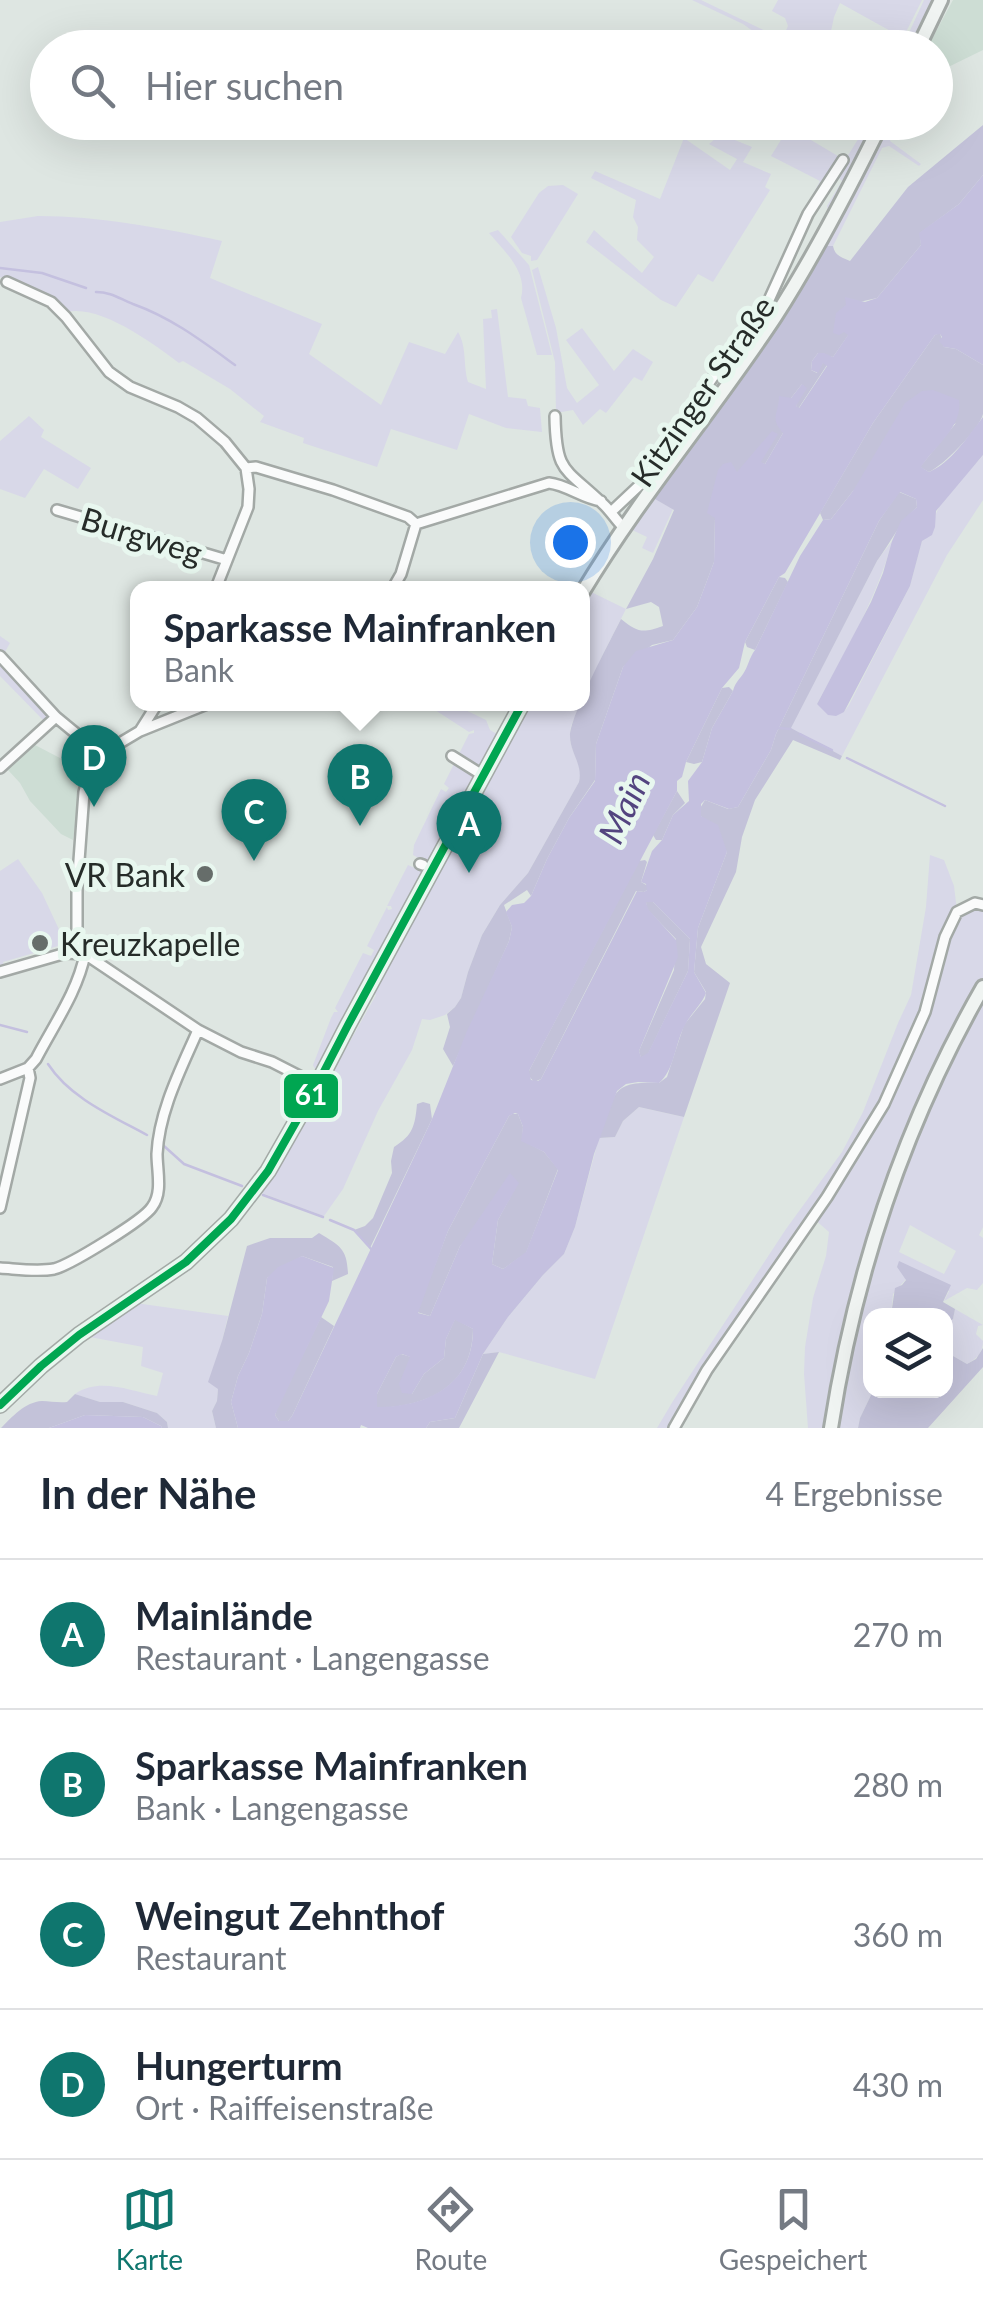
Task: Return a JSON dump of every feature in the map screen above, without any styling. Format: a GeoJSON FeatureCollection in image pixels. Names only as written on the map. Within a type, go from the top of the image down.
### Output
{"type":"FeatureCollection","features":[{"type":"Feature","properties":{"kind":"main road"},"geometry":{"type":"LineString","coordinates":[[927,30],[941,0]]}},
{"type":"Feature","properties":{"kind":"main road"},"geometry":{"type":"LineString","coordinates":[[589,581],[623,527],[776,316],[873,140]]}},
{"type":"Feature","properties":{"kind":"main road"},"geometry":{"type":"LineString","coordinates":[[0,1404],[79,1335],[186,1262],[230,1219],[268,1171],[318,1086],[518,711]]}},
{"type":"Feature","properties":{"kind":"main road"},"geometry":{"type":"LineString","coordinates":[[832,1428],[866,1263],[892,1184],[927,1096],[983,987]]}},
{"type":"Feature","properties":{"kind":"street","name":"Kitzinger Straße"},"geometry":{"type":"LineString","coordinates":[[612,512],[645,480],[716,373],[764,311],[808,214],[843,160]]}},
{"type":"Feature","properties":{"kind":"street"},"geometry":{"type":"LineString","coordinates":[[7,282],[51,302],[109,372],[130,387],[198,418],[246,468],[248,508],[219,581]]}},
{"type":"Feature","properties":{"kind":"street"},"geometry":{"type":"LineString","coordinates":[[555,416],[560,461],[623,527]]}},
{"type":"Feature","properties":{"kind":"street"},"geometry":{"type":"LineString","coordinates":[[246,468],[333,490],[408,517],[416,524]]}},
{"type":"Feature","properties":{"kind":"street"},"geometry":{"type":"LineString","coordinates":[[416,524],[542,484],[559,484],[587,499],[601,501]]}},
{"type":"Feature","properties":{"kind":"street","name":"Burgweg"},"geometry":{"type":"LineString","coordinates":[[57,510],[227,560]]}},
{"type":"Feature","properties":{"kind":"street"},"geometry":{"type":"LineString","coordinates":[[397,581],[416,524]]}},
{"type":"Feature","properties":{"kind":"street"},"geometry":{"type":"LineString","coordinates":[[0,656],[56,717],[80,736],[93,759]]}},
{"type":"Feature","properties":{"kind":"street"},"geometry":{"type":"LineString","coordinates":[[140,731],[152,711]]}},
{"type":"Feature","properties":{"kind":"street"},"geometry":{"type":"LineString","coordinates":[[0,1080],[28,1068],[36,1060],[82,967],[85,954],[77,935],[76,888],[84,792],[93,759],[140,731],[190,711]]}},
{"type":"Feature","properties":{"kind":"street"},"geometry":{"type":"LineString","coordinates":[[1,766],[56,717]]}},
{"type":"Feature","properties":{"kind":"street"},"geometry":{"type":"LineString","coordinates":[[452,756],[484,776]]}},
{"type":"Feature","properties":{"kind":"street"},"geometry":{"type":"LineString","coordinates":[[674,1428],[708,1370],[827,1197],[884,1104],[925,1012],[945,937],[957,912],[975,902],[983,905]]}},
{"type":"Feature","properties":{"kind":"street"},"geometry":{"type":"LineString","coordinates":[[0,972],[66,953],[85,954],[198,1030],[318,1086]]}},
{"type":"Feature","properties":{"kind":"street"},"geometry":{"type":"LineString","coordinates":[[0,1268],[56,1268],[153,1207],[158,1192],[161,1126],[198,1030]]}},
{"type":"Feature","properties":{"kind":"street"},"geometry":{"type":"LineString","coordinates":[[0,1208],[30,1078],[28,1068]]}},
{"type":"Feature","properties":{"kind":"shaded area"},"geometry":{"type":"Polygon","coordinates":[[[692,0],[701,0],[763,30],[751,30],[692,0]]]}},
{"type":"Feature","properties":{"kind":"shaded area"},"geometry":{"type":"Polygon","coordinates":[[[778,0],[922,0],[907,30],[889,30],[840,3],[831,30],[786,30],[785,18],[772,11],[778,0]]]}},
{"type":"Feature","properties":{"kind":"shaded area"},"geometry":{"type":"Polygon","coordinates":[[[924,0],[938,0],[923,30],[910,30],[924,0]]]}},
{"type":"Feature","properties":{"kind":"shaded area"},"geometry":{"type":"Polygon","coordinates":[[[953,0],[983,0],[983,50],[953,65],[953,30],[937,30],[953,0]]]}},
{"type":"Feature","properties":{"kind":"shaded area"},"geometry":{"type":"Polygon","coordinates":[[[983,125],[983,175],[959,204],[920,233],[921,245],[877,298],[846,305],[844,331],[849,334],[833,357],[818,353],[812,361],[811,370],[817,373],[823,362],[827,365],[798,409],[802,384],[791,398],[783,433],[765,464],[761,463],[715,518],[714,562],[697,607],[673,640],[652,645],[623,667],[596,744],[595,780],[569,818],[531,896],[527,890],[504,905],[512,927],[509,941],[453,1066],[443,1049],[450,1027],[447,1014],[461,998],[482,935],[500,905],[528,873],[579,782],[570,736],[576,711],[590,711],[591,678],[621,619],[641,630],[663,626],[659,607],[651,602],[626,609],[674,510],[648,495],[820,246],[833,246],[837,254],[850,261],[908,187],[983,125]]]}},
{"type":"Feature","properties":{"kind":"shaded area"},"geometry":{"type":"Polygon","coordinates":[[[683,140],[730,170],[737,159],[709,144],[714,140],[735,140],[752,147],[743,162],[771,174],[765,187],[770,190],[713,282],[698,274],[676,307],[661,300],[586,242],[594,230],[642,273],[654,257],[637,240],[638,227],[633,217],[636,200],[591,178],[595,171],[660,199],[683,140]]]}},
{"type":"Feature","properties":{"kind":"shaded area"},"geometry":{"type":"Polygon","coordinates":[[[781,140],[811,140],[843,159],[817,198],[812,196],[820,181],[771,156],[781,140]]]}},
{"type":"Feature","properties":{"kind":"shaded area"},"geometry":{"type":"Polygon","coordinates":[[[858,140],[870,140],[829,213],[827,206],[842,181],[836,175],[858,140]]]}},
{"type":"Feature","properties":{"kind":"shaded area"},"geometry":{"type":"Polygon","coordinates":[[[875,140],[890,140],[921,164],[889,146],[882,148],[833,246],[821,246],[875,140]]]}},
{"type":"Feature","properties":{"kind":"shaded area"},"geometry":{"type":"Polygon","coordinates":[[[563,185],[578,194],[537,260],[531,261],[531,256],[522,253],[511,237],[539,193],[548,186],[563,185]]]}},
{"type":"Feature","properties":{"kind":"shaded area"},"geometry":{"type":"Polygon","coordinates":[[[38,216],[131,224],[222,241],[210,278],[322,324],[309,354],[381,405],[409,342],[445,354],[458,332],[468,382],[486,389],[483,319],[492,318],[491,310],[497,309],[508,397],[526,399],[528,406],[540,408],[542,432],[506,428],[469,414],[457,450],[391,429],[377,467],[303,443],[304,438],[260,422],[264,416],[230,389],[183,361],[179,363],[126,327],[95,314],[67,312],[43,294],[0,277],[0,222],[38,216]]]}},
{"type":"Feature","properties":{"kind":"shaded area"},"geometry":{"type":"Polygon","coordinates":[[[498,230],[529,265],[552,355],[537,355],[521,298],[518,271],[489,233],[498,230]]]}},
{"type":"Feature","properties":{"kind":"shaded area"},"geometry":{"type":"Polygon","coordinates":[[[538,267],[556,328],[567,388],[577,403],[599,385],[566,340],[582,328],[614,371],[633,349],[653,362],[642,381],[634,377],[606,413],[600,409],[583,425],[573,410],[556,413],[555,362],[532,270],[538,267]]]}},
{"type":"Feature","properties":{"kind":"shaded area"},"geometry":{"type":"Polygon","coordinates":[[[940,333],[944,347],[956,349],[983,365],[983,414],[975,428],[935,468],[929,472],[920,467],[956,423],[853,491],[831,519],[823,520],[820,513],[873,423],[940,333]]]}},
{"type":"Feature","properties":{"kind":"shaded area"},"geometry":{"type":"Polygon","coordinates":[[[29,416],[44,430],[41,437],[91,468],[78,489],[44,469],[25,498],[0,489],[0,441],[29,416]]]}},
{"type":"Feature","properties":{"kind":"shaded area"},"geometry":{"type":"Polygon","coordinates":[[[983,455],[983,500],[947,555],[842,756],[790,729],[877,561],[892,541],[869,604],[817,704],[844,712],[849,705],[910,586],[922,541],[932,532],[938,509],[983,455]]]}},
{"type":"Feature","properties":{"kind":"shaded area"},"geometry":{"type":"Polygon","coordinates":[[[899,492],[916,499],[917,507],[877,561],[791,728],[842,756],[840,760],[793,740],[755,800],[742,837],[736,872],[701,947],[706,964],[730,983],[684,1117],[639,1107],[623,1121],[615,1137],[599,1138],[612,1101],[622,1088],[659,1083],[667,1077],[684,1025],[705,999],[706,992],[694,972],[698,928],[727,852],[699,810],[705,800],[728,809],[738,807],[771,750],[879,521],[899,492]]]}},
{"type":"Feature","properties":{"kind":"shaded area"},"geometry":{"type":"Polygon","coordinates":[[[648,495],[673,509],[653,553],[642,548],[647,537],[626,527],[648,495]]]}},
{"type":"Feature","properties":{"kind":"shaded area"},"geometry":{"type":"Polygon","coordinates":[[[779,577],[788,582],[755,650],[747,647],[745,642],[779,577]]]}},
{"type":"Feature","properties":{"kind":"shaded area"},"geometry":{"type":"Polygon","coordinates":[[[590,591],[626,609],[590,685],[590,591]]]}},
{"type":"Feature","properties":{"kind":"shaded area"},"geometry":{"type":"Polygon","coordinates":[[[0,636],[10,643],[1,659],[52,713],[44,721],[0,676],[0,636]]]}},
{"type":"Feature","properties":{"kind":"shaded area"},"geometry":{"type":"Polygon","coordinates":[[[722,688],[733,691],[712,728],[702,762],[686,762],[722,688]]]}},
{"type":"Feature","properties":{"kind":"shaded area"},"geometry":{"type":"Polygon","coordinates":[[[437,711],[467,711],[486,720],[490,730],[504,738],[518,711],[578,711],[570,734],[580,769],[579,782],[528,873],[500,905],[482,935],[461,998],[445,1015],[422,1019],[412,1050],[378,1111],[343,1189],[324,1216],[262,1193],[376,995],[368,990],[324,1069],[315,1069],[313,1065],[331,1018],[338,1012],[335,1008],[363,953],[371,956],[374,950],[367,946],[387,907],[392,909],[387,906],[408,865],[417,869],[422,860],[413,855],[414,845],[441,789],[446,792],[449,788],[444,784],[474,730],[469,732],[437,711]]]}},
{"type":"Feature","properties":{"kind":"shaded area"},"geometry":{"type":"Polygon","coordinates":[[[35,745],[83,770],[73,840],[61,834],[30,801],[8,770],[35,745]]]}},
{"type":"Feature","properties":{"kind":"shaded area"},"geometry":{"type":"Polygon","coordinates":[[[677,791],[685,803],[673,815],[662,840],[656,840],[653,835],[677,791]]]}},
{"type":"Feature","properties":{"kind":"shaded area"},"geometry":{"type":"Polygon","coordinates":[[[930,855],[944,860],[954,886],[957,911],[983,905],[983,1227],[979,1235],[983,1238],[983,1283],[977,1290],[967,1288],[944,1301],[949,1291],[906,1279],[893,1294],[892,1308],[863,1308],[863,1398],[870,1398],[858,1428],[808,1428],[805,1347],[829,1232],[813,1218],[674,1428],[657,1428],[786,1229],[842,1152],[863,1112],[911,995],[926,907],[930,855]],[[910,1225],[899,1252],[944,1274],[956,1251],[910,1225]]]}},
{"type":"Feature","properties":{"kind":"shaded area"},"geometry":{"type":"Polygon","coordinates":[[[18,859],[42,893],[63,938],[58,946],[3,962],[0,969],[0,871],[18,859]]]}},
{"type":"Feature","properties":{"kind":"shaded area"},"geometry":{"type":"Polygon","coordinates":[[[645,860],[641,882],[648,886],[647,890],[636,891],[541,1079],[534,1082],[529,1071],[639,861],[645,860]]]}},
{"type":"Feature","properties":{"kind":"shaded area"},"geometry":{"type":"Polygon","coordinates":[[[646,902],[653,902],[690,939],[688,971],[648,1054],[641,1058],[639,1051],[674,970],[676,939],[647,909],[646,902]]]}},
{"type":"Feature","properties":{"kind":"shaded area"},"geometry":{"type":"Polygon","coordinates":[[[417,1104],[430,1104],[432,1119],[370,1248],[354,1230],[373,1218],[392,1173],[394,1147],[409,1134],[417,1104]]]}},
{"type":"Feature","properties":{"kind":"shaded area"},"geometry":{"type":"Polygon","coordinates":[[[639,1107],[684,1117],[595,1379],[499,1352],[483,1354],[508,1317],[564,1254],[599,1138],[615,1137],[623,1121],[639,1107]]]}},
{"type":"Feature","properties":{"kind":"shaded area"},"geometry":{"type":"Polygon","coordinates":[[[512,1114],[518,1114],[523,1127],[522,1140],[544,1152],[558,1169],[526,1253],[503,1269],[492,1264],[498,1220],[518,1183],[460,1246],[430,1316],[417,1312],[448,1231],[512,1114]]]}},
{"type":"Feature","properties":{"kind":"shaded area"},"geometry":{"type":"Polygon","coordinates":[[[319,1233],[341,1249],[348,1274],[332,1281],[333,1267],[302,1256],[267,1278],[262,1314],[231,1402],[238,1428],[216,1428],[212,1411],[218,1389],[208,1382],[247,1246],[270,1238],[312,1238],[319,1233]]]}},
{"type":"Feature","properties":{"kind":"shaded area"},"geometry":{"type":"Polygon","coordinates":[[[899,1261],[951,1285],[943,1302],[955,1309],[953,1319],[953,1308],[892,1308],[895,1288],[906,1280],[897,1267],[899,1261]]]}},
{"type":"Feature","properties":{"kind":"shaded area"},"geometry":{"type":"Polygon","coordinates":[[[128,1302],[228,1316],[217,1401],[212,1411],[216,1428],[168,1428],[157,1413],[123,1402],[100,1402],[75,1394],[105,1386],[157,1396],[163,1373],[141,1366],[143,1347],[79,1335],[128,1302]]]}},
{"type":"Feature","properties":{"kind":"shaded area"},"geometry":{"type":"Polygon","coordinates":[[[955,1309],[983,1325],[978,1326],[976,1334],[983,1341],[982,1349],[967,1364],[953,1356],[955,1309]]]}},
{"type":"Feature","properties":{"kind":"shaded area"},"geometry":{"type":"Polygon","coordinates":[[[321,1317],[334,1326],[292,1416],[288,1421],[279,1421],[275,1415],[278,1406],[321,1317]]]}},
{"type":"Feature","properties":{"kind":"shaded area"},"geometry":{"type":"Polygon","coordinates":[[[455,1319],[473,1329],[471,1349],[456,1379],[430,1397],[377,1408],[377,1394],[396,1357],[411,1357],[412,1394],[424,1374],[444,1358],[446,1339],[455,1319]]]}},
{"type":"Feature","properties":{"kind":"shaded area"},"geometry":{"type":"Polygon","coordinates":[[[983,1348],[983,1367],[928,1428],[858,1428],[870,1398],[953,1398],[953,1356],[967,1364],[983,1348]]]}},
{"type":"Feature","properties":{"kind":"shaded area"},"geometry":{"type":"Polygon","coordinates":[[[499,1352],[459,1428],[426,1428],[430,1422],[455,1418],[483,1354],[499,1352]]]}},
{"type":"Feature","properties":{"kind":"shaded area"},"geometry":{"type":"Polygon","coordinates":[[[75,1394],[100,1402],[123,1402],[157,1413],[168,1428],[143,1417],[85,1415],[49,1428],[1,1428],[30,1404],[67,1402],[75,1394]]]}},
{"type":"Feature","properties":{"kind":"water","name":"Main"},"geometry":{"type":"Polygon","coordinates":[[[983,175],[983,365],[956,349],[944,347],[939,341],[940,334],[935,335],[873,423],[785,573],[779,577],[745,642],[739,668],[722,688],[677,781],[677,791],[529,1071],[531,1080],[541,1079],[637,891],[647,890],[641,882],[652,851],[662,840],[673,815],[689,801],[688,781],[702,762],[712,728],[745,671],[800,556],[823,520],[831,519],[853,491],[905,403],[922,391],[933,390],[959,400],[952,428],[921,467],[929,472],[945,462],[983,417],[983,455],[936,511],[935,527],[932,535],[922,541],[910,586],[844,712],[828,715],[817,704],[871,602],[901,521],[917,507],[916,499],[900,492],[879,521],[771,750],[738,807],[729,809],[705,800],[701,804],[701,816],[718,825],[727,852],[698,928],[694,972],[706,993],[683,1029],[664,1078],[659,1083],[626,1084],[617,1091],[564,1254],[508,1317],[483,1354],[455,1418],[430,1422],[426,1428],[238,1428],[231,1402],[262,1314],[267,1278],[278,1267],[302,1256],[334,1268],[329,1301],[275,1415],[279,1421],[288,1421],[292,1416],[432,1119],[509,941],[512,927],[506,912],[531,896],[569,818],[595,781],[596,744],[623,667],[636,651],[673,640],[697,607],[714,562],[715,518],[707,513],[718,470],[731,462],[737,472],[772,431],[778,434],[761,462],[765,464],[783,433],[776,419],[779,396],[791,398],[802,384],[807,388],[796,406],[799,408],[827,366],[823,363],[818,373],[811,370],[812,361],[818,353],[833,357],[848,335],[833,333],[836,313],[846,305],[845,297],[865,302],[877,298],[921,245],[919,233],[959,204],[983,175]],[[646,902],[676,940],[678,957],[639,1051],[641,1057],[648,1053],[688,971],[690,939],[653,902],[646,902]],[[518,1114],[509,1116],[448,1231],[418,1313],[430,1316],[460,1246],[510,1173],[519,1183],[498,1220],[492,1264],[503,1269],[526,1252],[558,1170],[544,1152],[521,1141],[523,1127],[518,1114]],[[455,1320],[446,1339],[444,1358],[424,1374],[412,1394],[402,1393],[399,1384],[410,1357],[396,1357],[377,1394],[377,1407],[413,1403],[444,1389],[456,1378],[471,1348],[473,1329],[455,1320]]]}},
{"type":"Feature","properties":{"kind":"water"},"geometry":{"type":"Polygon","coordinates":[[[85,1415],[143,1417],[162,1428],[49,1428],[85,1415]]]}},
{"type":"Feature","properties":{"kind":"waterway"},"geometry":{"type":"LineString","coordinates":[[0,268],[42,273],[86,288]]}},
{"type":"Feature","properties":{"kind":"waterway"},"geometry":{"type":"LineString","coordinates":[[96,292],[111,294],[161,316],[235,365]]}},
{"type":"Feature","properties":{"kind":"waterway"},"geometry":{"type":"LineString","coordinates":[[779,728],[790,729]]}},
{"type":"Feature","properties":{"kind":"waterway"},"geometry":{"type":"LineString","coordinates":[[800,734],[832,750]]}},
{"type":"Feature","properties":{"kind":"waterway"},"geometry":{"type":"LineString","coordinates":[[847,758],[945,806]]}},
{"type":"Feature","properties":{"kind":"waterway"},"geometry":{"type":"LineString","coordinates":[[0,1025],[27,1032]]}},
{"type":"Feature","properties":{"kind":"waterway"},"geometry":{"type":"LineString","coordinates":[[48,1064],[80,1096],[147,1135]]}},
{"type":"Feature","properties":{"kind":"waterway"},"geometry":{"type":"LineString","coordinates":[[164,1146],[184,1164],[242,1186]]}},
{"type":"Feature","properties":{"kind":"waterway"},"geometry":{"type":"LineString","coordinates":[[263,1195],[323,1217]]}},
{"type":"Feature","properties":{"kind":"waterway"},"geometry":{"type":"LineString","coordinates":[[330,1220],[354,1230],[372,1250]]}},
{"type":"Feature","properties":{"kind":"transit line","name":"61"},"geometry":{"type":"LineString","coordinates":[[0,1405],[79,1335],[186,1262],[231,1219],[268,1171],[518,711]]}},
{"type":"Feature","properties":{"kind":"place","name":"Hungerturm"},"geometry":{"type":"Point","coordinates":[94,807]}},
{"type":"Feature","properties":{"kind":"place","name":"Sparkasse Mainfranken"},"geometry":{"type":"Point","coordinates":[360,826]}},
{"type":"Feature","properties":{"kind":"place","name":"Weingut Zehnthof"},"geometry":{"type":"Point","coordinates":[254,861]}},
{"type":"Feature","properties":{"kind":"place","name":"Mainlände"},"geometry":{"type":"Point","coordinates":[469,873]}},
{"type":"Feature","properties":{"kind":"place","name":"VR Bank"},"geometry":{"type":"Point","coordinates":[205,874]}},
{"type":"Feature","properties":{"kind":"place","name":"Kreuzkapelle"},"geometry":{"type":"Point","coordinates":[40,943]}}]}
